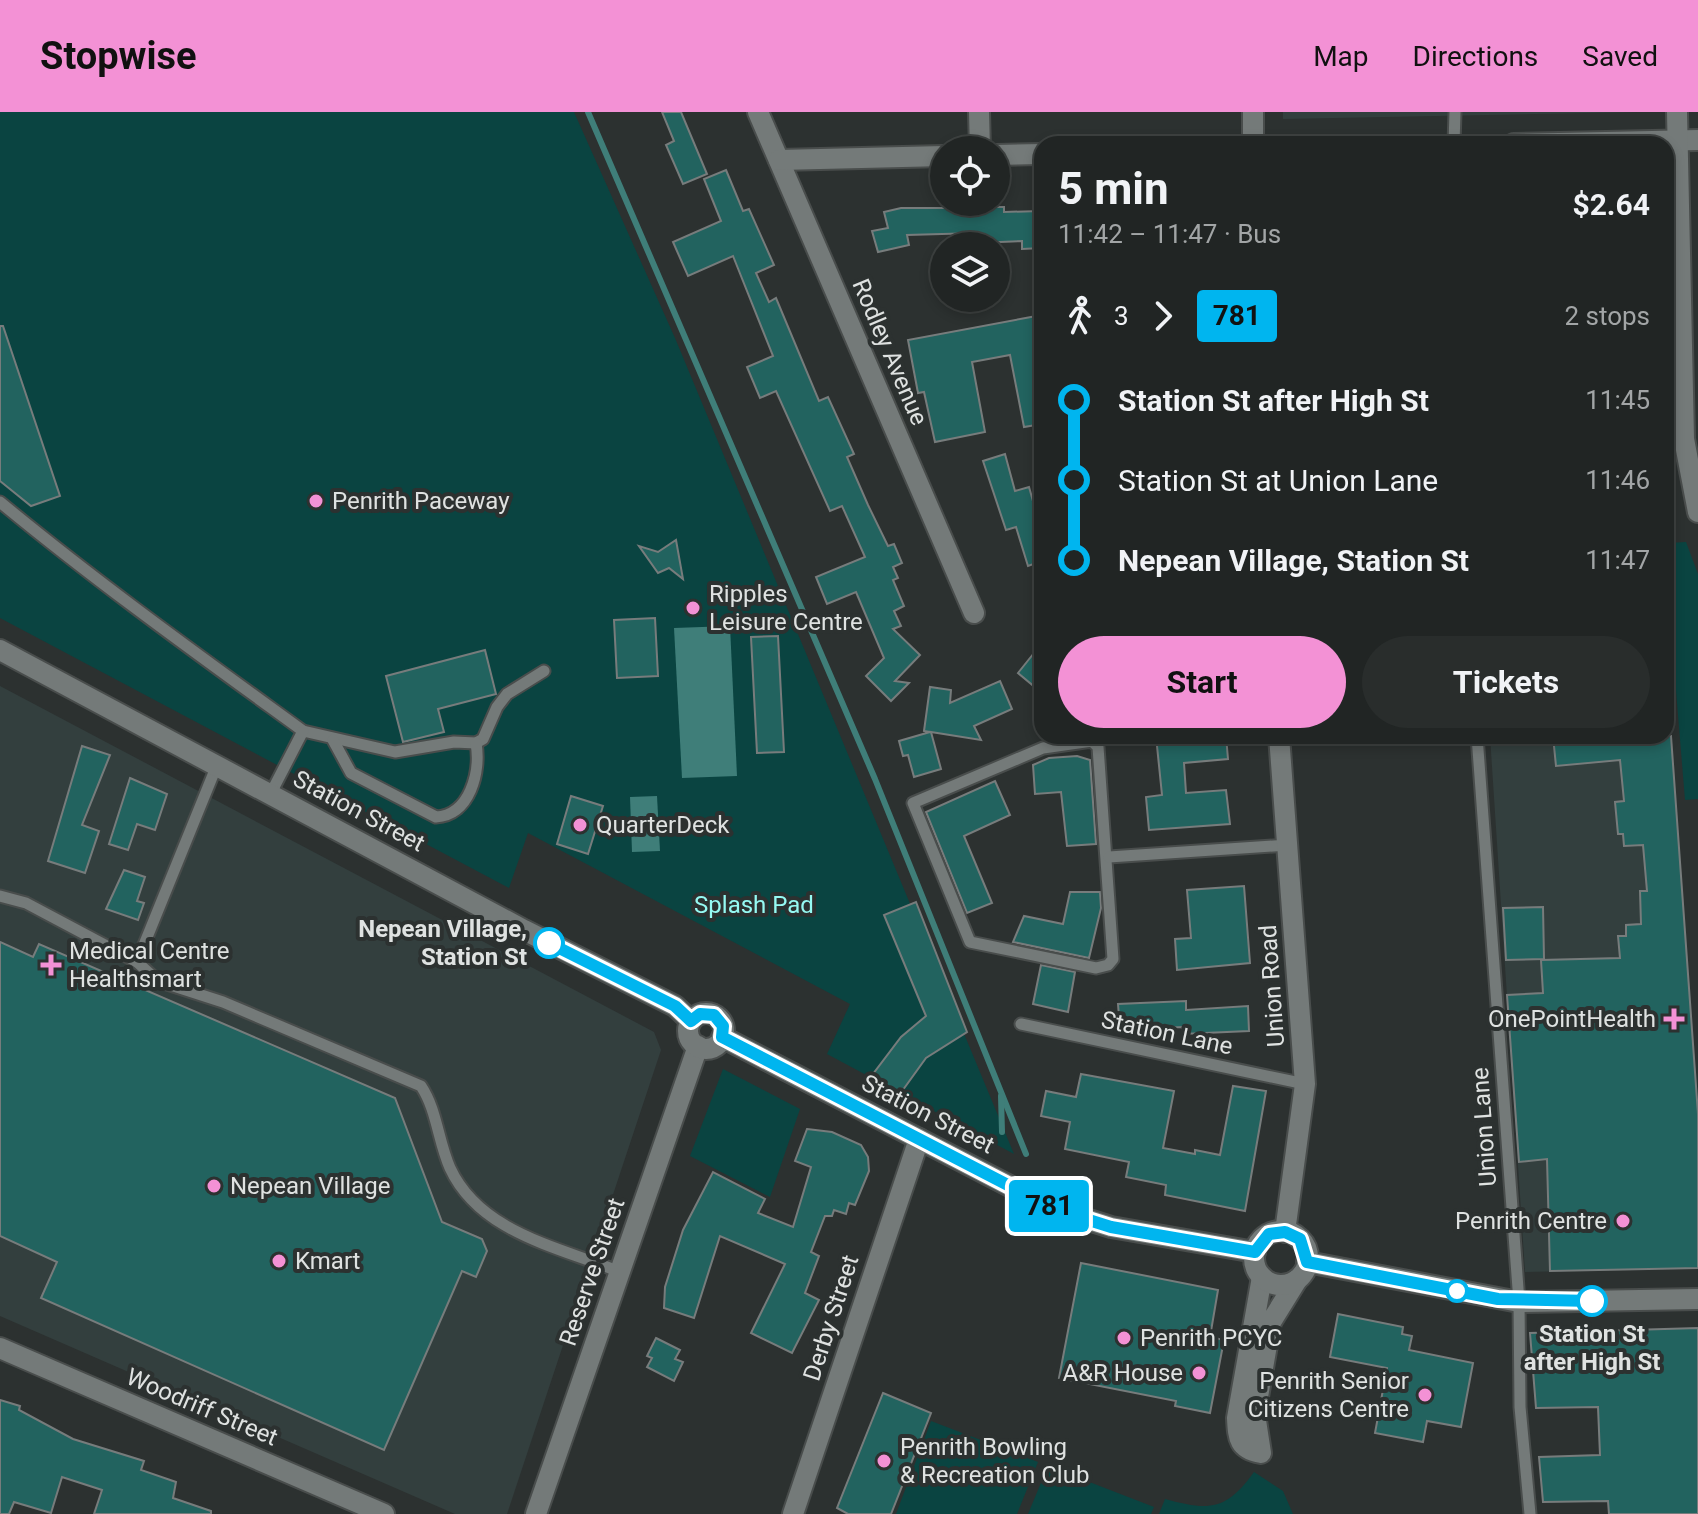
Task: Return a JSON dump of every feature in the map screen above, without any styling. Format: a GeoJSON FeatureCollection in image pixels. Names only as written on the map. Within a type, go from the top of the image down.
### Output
{"type":"FeatureCollection","features":[{"type":"Feature","properties":{"kind":"street","name":"Rodley Avenue"},"geometry":{"type":"LineString","coordinates":[[758,112],[974,613]]}},
{"type":"Feature","properties":{"kind":"street"},"geometry":{"type":"LineString","coordinates":[[979,112],[980,136]]}},
{"type":"Feature","properties":{"kind":"street"},"geometry":{"type":"LineString","coordinates":[[1253,112],[1253,136]]}},
{"type":"Feature","properties":{"kind":"street"},"geometry":{"type":"LineString","coordinates":[[1677,112],[1688,140],[1684,439],[1698,512]]}},
{"type":"Feature","properties":{"kind":"street"},"geometry":{"type":"LineString","coordinates":[[1010,155],[1034,154]]}},
{"type":"Feature","properties":{"kind":"street"},"geometry":{"type":"LineString","coordinates":[[779,160],[930,156]]}},
{"type":"Feature","properties":{"kind":"street","name":"Station Street"},"geometry":{"type":"LineString","coordinates":[[0,650],[524,930],[675,1006],[691,1021]]}},
{"type":"Feature","properties":{"kind":"street","name":"Union Road"},"geometry":{"type":"LineString","coordinates":[[1280,744],[1305,1084],[1285,1232]]}},
{"type":"Feature","properties":{"kind":"street"},"geometry":{"type":"LineString","coordinates":[[700,1014],[714,1015],[723,1026],[722,1037],[714,1047],[698,1046],[689,1034],[691,1021],[700,1014]]}},
{"type":"Feature","properties":{"kind":"street","name":"Station Street"},"geometry":{"type":"LineString","coordinates":[[722,1037],[1083,1220],[1255,1252]]}},
{"type":"Feature","properties":{"kind":"street","name":"Reserve Street"},"geometry":{"type":"LineString","coordinates":[[536,1514],[698,1046]]}},
{"type":"Feature","properties":{"kind":"street","name":"Derby Street"},"geometry":{"type":"LineString","coordinates":[[793,1514],[919,1139]]}},
{"type":"Feature","properties":{"kind":"street"},"geometry":{"type":"LineString","coordinates":[[1285,1232],[1300,1239],[1302,1271],[1271,1322],[1255,1414],[1261,1453],[1247,1450],[1238,1439],[1237,1418],[1262,1277],[1254,1261],[1255,1252],[1269,1234],[1285,1232]]}},
{"type":"Feature","properties":{"kind":"street"},"geometry":{"type":"LineString","coordinates":[[1262,1277],[1283,1285],[1302,1271],[1519,1302],[1698,1299]]}},
{"type":"Feature","properties":{"kind":"street","name":"Woodriff Street"},"geometry":{"type":"LineString","coordinates":[[0,1348],[384,1514]]}},
{"type":"Feature","properties":{"kind":"lane"},"geometry":{"type":"LineString","coordinates":[[1454,136],[1455,112]]}},
{"type":"Feature","properties":{"kind":"lane"},"geometry":{"type":"LineString","coordinates":[[0,502],[86,574],[303,731],[395,752],[454,742],[476,743],[483,739],[497,707],[507,694],[544,671]]}},
{"type":"Feature","properties":{"kind":"lane"},"geometry":{"type":"LineString","coordinates":[[271,793],[303,731]]}},
{"type":"Feature","properties":{"kind":"lane"},"geometry":{"type":"LineString","coordinates":[[333,740],[351,773],[436,817],[460,810],[466,801],[478,757],[476,743]]}},
{"type":"Feature","properties":{"kind":"lane"},"geometry":{"type":"LineString","coordinates":[[1071,744],[1043,748],[913,803],[966,936],[976,944],[1096,968],[1108,965],[1114,956],[1109,857],[1098,747],[1095,744]]}},
{"type":"Feature","properties":{"kind":"lane","name":"Union Lane"},"geometry":{"type":"LineString","coordinates":[[1478,744],[1519,1302],[1520,1407],[1530,1514]]}},
{"type":"Feature","properties":{"kind":"lane"},"geometry":{"type":"LineString","coordinates":[[137,962],[217,765]]}},
{"type":"Feature","properties":{"kind":"lane"},"geometry":{"type":"LineString","coordinates":[[1109,857],[1288,845]]}},
{"type":"Feature","properties":{"kind":"lane"},"geometry":{"type":"LineString","coordinates":[[0,896],[26,903],[137,962],[158,981],[223,1002],[421,1086],[429,1098],[452,1172],[467,1197],[491,1220],[620,1272]]}},
{"type":"Feature","properties":{"kind":"lane","name":"Station Lane"},"geometry":{"type":"LineString","coordinates":[[1021,1024],[1305,1084]]}},
{"type":"Feature","properties":{"kind":"shaded area"},"geometry":{"type":"Polygon","coordinates":[[[1283,112],[1638,112],[1283,119],[1283,112]]]}},
{"type":"Feature","properties":{"kind":"shaded area"},"geometry":{"type":"Polygon","coordinates":[[[730,626],[737,776],[682,778],[674,628],[730,626]]]}},
{"type":"Feature","properties":{"kind":"shaded area"},"geometry":{"type":"Polygon","coordinates":[[[0,686],[654,1032],[661,1050],[507,1514],[455,1514],[0,1316],[0,686]]]}},
{"type":"Feature","properties":{"kind":"shaded area"},"geometry":{"type":"Polygon","coordinates":[[[1491,744],[1671,744],[1698,1114],[1698,1268],[1525,1272],[1491,744]]]}},
{"type":"Feature","properties":{"kind":"shaded area"},"geometry":{"type":"Polygon","coordinates":[[[657,796],[660,851],[632,852],[630,797],[657,796]]]}},
{"type":"Feature","properties":{"kind":"green space","name":"Penrith Paceway"},"geometry":{"type":"Polygon","coordinates":[[[0,112],[574,112],[675,338],[1014,1154],[827,1054],[850,1004],[528,833],[509,888],[0,618],[0,112]]]}},
{"type":"Feature","properties":{"kind":"green space"},"geometry":{"type":"Polygon","coordinates":[[[1686,542],[1698,574],[1698,799],[1685,800],[1674,666],[1674,543],[1686,542]]]}},
{"type":"Feature","properties":{"kind":"green space"},"geometry":{"type":"Polygon","coordinates":[[[723,1069],[800,1109],[770,1197],[690,1156],[723,1069]]]}},
{"type":"Feature","properties":{"kind":"green space"},"geometry":{"type":"Polygon","coordinates":[[[931,1421],[1038,1462],[1017,1514],[896,1514],[931,1421]]]}},
{"type":"Feature","properties":{"kind":"green space"},"geometry":{"type":"Polygon","coordinates":[[[1048,1466],[1154,1507],[1151,1514],[1028,1514],[1048,1466]]]}},
{"type":"Feature","properties":{"kind":"green space"},"geometry":{"type":"Polygon","coordinates":[[[1254,1472],[1283,1491],[1293,1514],[1159,1514],[1165,1499],[1194,1505],[1216,1505],[1234,1494],[1254,1472]]]}},
{"type":"Feature","properties":{"kind":"building"},"geometry":{"type":"Polygon","coordinates":[[[662,112],[681,112],[707,174],[683,184],[666,145],[674,141],[662,112]]]}},
{"type":"Feature","properties":{"kind":"building"},"geometry":{"type":"Polygon","coordinates":[[[726,170],[743,211],[749,209],[774,265],[756,273],[769,302],[776,298],[819,401],[828,397],[854,454],[847,457],[868,505],[888,546],[894,544],[902,563],[893,567],[898,578],[893,580],[904,606],[894,611],[901,626],[893,629],[920,655],[895,681],[909,683],[891,701],[866,676],[884,658],[856,592],[827,604],[816,577],[865,557],[842,506],[830,511],[776,391],[760,398],[747,367],[773,356],[733,256],[688,276],[673,242],[721,221],[704,179],[726,170]]]}},
{"type":"Feature","properties":{"kind":"building"},"geometry":{"type":"Polygon","coordinates":[[[901,208],[930,208],[930,216],[1010,216],[1010,212],[1034,211],[1034,248],[1022,249],[1022,241],[1010,242],[1010,232],[930,232],[907,235],[909,245],[878,252],[872,231],[888,228],[884,212],[901,208]]]}},
{"type":"Feature","properties":{"kind":"building"},"geometry":{"type":"Polygon","coordinates":[[[1034,316],[1034,425],[1024,427],[1010,355],[972,362],[985,432],[935,442],[924,392],[918,393],[908,340],[1034,316]]]}},
{"type":"Feature","properties":{"kind":"building"},"geometry":{"type":"Polygon","coordinates":[[[0,326],[3,326],[60,496],[31,506],[0,481],[0,326]]]}},
{"type":"Feature","properties":{"kind":"building"},"geometry":{"type":"Polygon","coordinates":[[[1005,454],[1015,491],[1029,487],[1034,505],[1034,564],[1028,566],[1016,527],[1006,530],[983,461],[1005,454]]]}},
{"type":"Feature","properties":{"kind":"building"},"geometry":{"type":"Polygon","coordinates":[[[676,540],[683,579],[669,568],[658,573],[639,546],[658,552],[676,540]]]}},
{"type":"Feature","properties":{"kind":"building"},"geometry":{"type":"Polygon","coordinates":[[[655,618],[658,676],[617,678],[614,620],[655,618]]]}},
{"type":"Feature","properties":{"kind":"building"},"geometry":{"type":"Polygon","coordinates":[[[778,636],[784,752],[757,753],[751,637],[778,636]]]}},
{"type":"Feature","properties":{"kind":"building"},"geometry":{"type":"Polygon","coordinates":[[[485,650],[496,694],[438,709],[444,732],[403,742],[386,676],[485,650]]]}},
{"type":"Feature","properties":{"kind":"building"},"geometry":{"type":"Polygon","coordinates":[[[1034,653],[1034,686],[1018,673],[1034,653]]]}},
{"type":"Feature","properties":{"kind":"building"},"geometry":{"type":"Polygon","coordinates":[[[1000,681],[1012,709],[974,726],[981,740],[931,732],[941,769],[914,777],[908,755],[903,756],[899,741],[930,732],[924,731],[930,687],[951,690],[950,703],[1000,681]]]}},
{"type":"Feature","properties":{"kind":"building"},"geometry":{"type":"Polygon","coordinates":[[[1157,744],[1227,744],[1228,759],[1184,763],[1186,793],[1226,790],[1230,824],[1149,830],[1146,797],[1162,795],[1157,744]]]}},
{"type":"Feature","properties":{"kind":"building"},"geometry":{"type":"Polygon","coordinates":[[[1554,744],[1672,744],[1698,1114],[1698,1268],[1550,1271],[1547,1159],[1519,1162],[1507,995],[1543,993],[1541,960],[1620,958],[1618,936],[1626,936],[1626,925],[1641,924],[1640,891],[1647,891],[1643,845],[1624,846],[1623,834],[1618,834],[1615,802],[1624,801],[1620,760],[1556,766],[1554,744]]]}},
{"type":"Feature","properties":{"kind":"building"},"geometry":{"type":"Polygon","coordinates":[[[82,746],[110,755],[82,825],[99,831],[85,873],[48,861],[82,746]]]}},
{"type":"Feature","properties":{"kind":"building"},"geometry":{"type":"Polygon","coordinates":[[[1077,756],[1090,760],[1096,844],[1067,846],[1061,792],[1035,794],[1033,765],[1049,758],[1077,756]]]}},
{"type":"Feature","properties":{"kind":"building"},"geometry":{"type":"Polygon","coordinates":[[[130,778],[167,794],[155,830],[137,824],[128,850],[109,844],[130,778]]]}},
{"type":"Feature","properties":{"kind":"building"},"geometry":{"type":"Polygon","coordinates":[[[995,781],[1010,815],[964,836],[992,903],[967,913],[926,812],[995,781]]]}},
{"type":"Feature","properties":{"kind":"building","name":"QuarterDeck"},"geometry":{"type":"Polygon","coordinates":[[[571,796],[603,806],[588,854],[557,844],[571,796]]]}},
{"type":"Feature","properties":{"kind":"building"},"geometry":{"type":"Polygon","coordinates":[[[124,870],[145,877],[137,901],[144,903],[138,920],[106,909],[124,870]]]}},
{"type":"Feature","properties":{"kind":"building"},"geometry":{"type":"Polygon","coordinates":[[[1244,886],[1250,963],[1177,970],[1175,939],[1191,938],[1187,890],[1244,886]]]}},
{"type":"Feature","properties":{"kind":"building"},"geometry":{"type":"Polygon","coordinates":[[[1070,892],[1100,892],[1101,908],[1089,958],[1013,942],[1024,916],[1063,924],[1070,892]]]}},
{"type":"Feature","properties":{"kind":"building"},"geometry":{"type":"Polygon","coordinates":[[[916,902],[967,1032],[926,1058],[900,1094],[870,1078],[901,1037],[926,1016],[884,915],[916,902]]]}},
{"type":"Feature","properties":{"kind":"building"},"geometry":{"type":"Polygon","coordinates":[[[1543,907],[1544,959],[1506,960],[1503,908],[1543,907]]]}},
{"type":"Feature","properties":{"kind":"building","name":"Nepean Village"},"geometry":{"type":"Polygon","coordinates":[[[0,942],[33,957],[39,944],[395,1098],[442,1222],[482,1239],[487,1251],[476,1277],[462,1271],[384,1450],[41,1298],[57,1262],[0,1236],[0,942]]]}},
{"type":"Feature","properties":{"kind":"building"},"geometry":{"type":"Polygon","coordinates":[[[1041,965],[1075,972],[1068,1012],[1033,1004],[1041,965]]]}},
{"type":"Feature","properties":{"kind":"building"},"geometry":{"type":"Polygon","coordinates":[[[1186,1001],[1186,1010],[1248,1006],[1249,1031],[1182,1034],[1182,1027],[1120,1030],[1118,1004],[1186,1001]]]}},
{"type":"Feature","properties":{"kind":"building"},"geometry":{"type":"Polygon","coordinates":[[[1081,1074],[1174,1091],[1163,1148],[1195,1154],[1195,1150],[1220,1155],[1233,1086],[1266,1091],[1245,1211],[1165,1195],[1166,1185],[1126,1177],[1129,1162],[1065,1149],[1070,1122],[1041,1116],[1046,1091],[1076,1097],[1081,1074]]]}},
{"type":"Feature","properties":{"kind":"building"},"geometry":{"type":"Polygon","coordinates":[[[807,1129],[832,1132],[861,1145],[868,1157],[869,1171],[855,1205],[849,1203],[846,1214],[834,1210],[832,1216],[825,1216],[811,1252],[819,1256],[805,1293],[819,1300],[792,1353],[751,1333],[785,1264],[720,1236],[694,1318],[664,1308],[665,1287],[683,1230],[713,1172],[765,1199],[758,1213],[793,1227],[811,1167],[795,1161],[807,1129]]]}},
{"type":"Feature","properties":{"kind":"building","name":"Penrith PCYC"},"geometry":{"type":"Polygon","coordinates":[[[1081,1263],[1218,1290],[1210,1337],[1224,1340],[1210,1413],[1175,1406],[1176,1401],[1059,1378],[1081,1263]]]}},
{"type":"Feature","properties":{"kind":"building","name":"Penrith Senior Citizens Centre"},"geometry":{"type":"Polygon","coordinates":[[[1338,1314],[1403,1327],[1402,1334],[1412,1336],[1409,1350],[1473,1363],[1461,1427],[1427,1421],[1423,1442],[1375,1433],[1387,1368],[1330,1357],[1338,1314]]]}},
{"type":"Feature","properties":{"kind":"building"},"geometry":{"type":"Polygon","coordinates":[[[1698,1328],[1698,1514],[1609,1514],[1608,1501],[1543,1502],[1539,1457],[1600,1455],[1598,1407],[1536,1408],[1530,1333],[1698,1328]]]}},
{"type":"Feature","properties":{"kind":"building"},"geometry":{"type":"Polygon","coordinates":[[[656,1338],[680,1350],[675,1359],[683,1362],[674,1381],[647,1367],[652,1358],[647,1356],[656,1338]]]}},
{"type":"Feature","properties":{"kind":"building","name":"Penrith Bowling & Recreation Club"},"geometry":{"type":"Polygon","coordinates":[[[883,1393],[931,1413],[891,1514],[848,1514],[837,1508],[883,1393]]]}},
{"type":"Feature","properties":{"kind":"building"},"geometry":{"type":"Polygon","coordinates":[[[0,1400],[20,1406],[19,1410],[73,1439],[144,1461],[141,1470],[176,1482],[173,1498],[211,1511],[211,1514],[94,1514],[102,1490],[62,1477],[51,1513],[14,1502],[9,1514],[0,1514],[0,1400]]]}},
{"type":"Feature","properties":{"kind":"waterway"},"geometry":{"type":"LineString","coordinates":[[588,112],[875,779],[1026,1154]]}},
{"type":"Feature","properties":{"kind":"waterway"},"geometry":{"type":"LineString","coordinates":[[1001,1096],[1002,1132]]}},
{"type":"Feature","properties":{"kind":"bus line","name":"781"},"geometry":{"type":"LineString","coordinates":[[549,943],[675,1006],[691,1021],[700,1014],[714,1015],[723,1026],[722,1037],[1054,1209],[1083,1220],[1255,1252],[1269,1234],[1285,1232],[1300,1239],[1305,1246],[1307,1262],[1519,1302],[1592,1301]]}},
{"type":"Feature","properties":{"kind":"place","name":"Penrith Paceway"},"geometry":{"type":"Point","coordinates":[316,501]}},
{"type":"Feature","properties":{"kind":"place","name":"Ripples Leisure Centre"},"geometry":{"type":"Point","coordinates":[693,608]}},
{"type":"Feature","properties":{"kind":"place","name":"QuarterDeck"},"geometry":{"type":"Point","coordinates":[580,825]}},
{"type":"Feature","properties":{"kind":"place","name":"Nepean Village, Station St"},"geometry":{"type":"Point","coordinates":[549,943]}},
{"type":"Feature","properties":{"kind":"place","name":"Medical Centre Healthsmart"},"geometry":{"type":"Point","coordinates":[51,965]}},
{"type":"Feature","properties":{"kind":"place","name":"OnePointHealth"},"geometry":{"type":"Point","coordinates":[1674,1019]}},
{"type":"Feature","properties":{"kind":"place","name":"Nepean Village"},"geometry":{"type":"Point","coordinates":[214,1186]}},
{"type":"Feature","properties":{"kind":"place","name":"Penrith Centre"},"geometry":{"type":"Point","coordinates":[1623,1221]}},
{"type":"Feature","properties":{"kind":"place","name":"Kmart"},"geometry":{"type":"Point","coordinates":[279,1261]}},
{"type":"Feature","properties":{"kind":"place","name":"Station St after High St"},"geometry":{"type":"Point","coordinates":[1592,1301]}},
{"type":"Feature","properties":{"kind":"place","name":"Penrith PCYC"},"geometry":{"type":"Point","coordinates":[1124,1338]}},
{"type":"Feature","properties":{"kind":"place","name":"A&R House"},"geometry":{"type":"Point","coordinates":[1199,1373]}},
{"type":"Feature","properties":{"kind":"place","name":"Penrith Senior Citizens Centre"},"geometry":{"type":"Point","coordinates":[1425,1395]}},
{"type":"Feature","properties":{"kind":"place","name":"Penrith Bowling & Recreation Club"},"geometry":{"type":"Point","coordinates":[884,1461]}},
{"type":"Feature","properties":{"kind":"park label","name":"Splash Pad"},"geometry":{"type":"Point","coordinates":[754,905]}}]}
